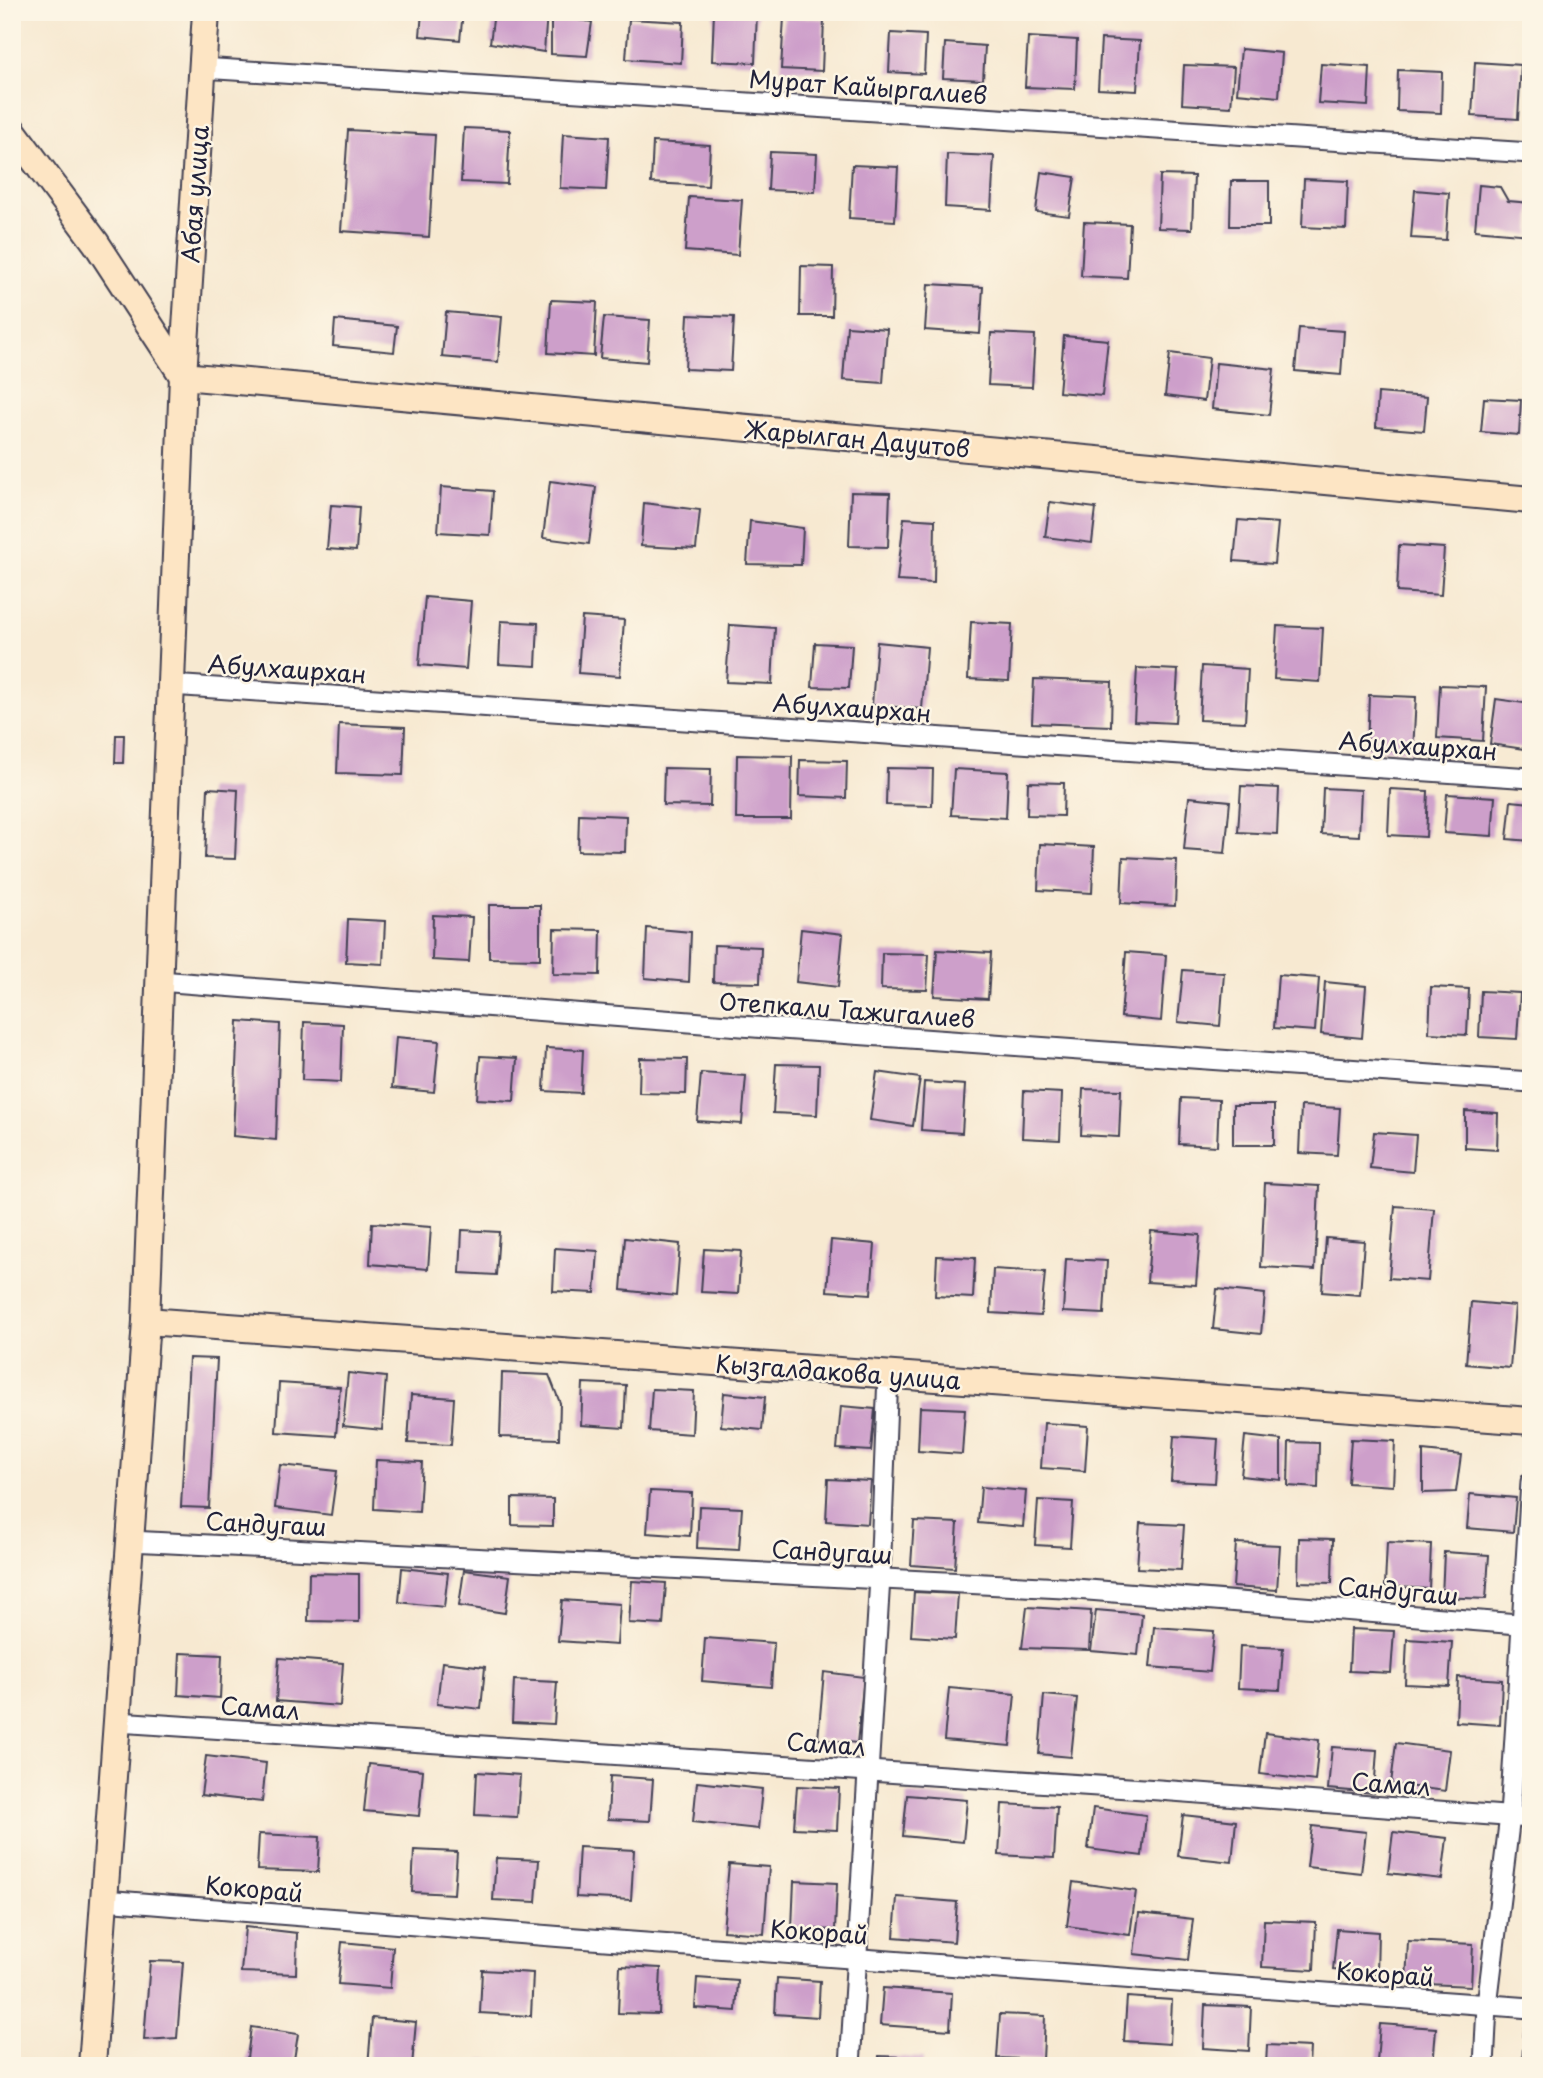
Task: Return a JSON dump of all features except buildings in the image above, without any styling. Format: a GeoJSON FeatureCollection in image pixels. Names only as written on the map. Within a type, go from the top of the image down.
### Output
{"type":"FeatureCollection","features":[{"type":"Feature","properties":{"kind":"street","name":"Абая улица"},"geometry":{"type":"LineString","coordinates":[[92,2066],[146,1321],[183,376],[206,12]]}},
{"type":"Feature","properties":{"kind":"street","name":"Мурат Кайыргалиев"},"geometry":{"type":"LineString","coordinates":[[202,68],[1531,153]]}},
{"type":"Feature","properties":{"kind":"street"},"geometry":{"type":"LineString","coordinates":[[12,130],[112,265],[183,376]]}},
{"type":"Feature","properties":{"kind":"street","name":"Жарылган Дауитов"},"geometry":{"type":"LineString","coordinates":[[183,376],[1531,500]]}},
{"type":"Feature","properties":{"kind":"street","name":"Абулхаирхан"},"geometry":{"type":"LineString","coordinates":[[171,685],[1531,778]]}},
{"type":"Feature","properties":{"kind":"street","name":"Отепкали Тажигалиев"},"geometry":{"type":"LineString","coordinates":[[159,981],[780,1030],[1531,1082]]}},
{"type":"Feature","properties":{"kind":"street","name":"Кызгалдакова улица"},"geometry":{"type":"LineString","coordinates":[[146,1321],[1531,1421]]}},
{"type":"Feature","properties":{"kind":"street"},"geometry":{"type":"LineString","coordinates":[[850,2066],[880,1578],[888,1374]]}},
{"type":"Feature","properties":{"kind":"street"},"geometry":{"type":"LineString","coordinates":[[1483,2066],[1487,2005],[1510,1816],[1525,1625],[1531,1482]]}},
{"type":"Feature","properties":{"kind":"street","name":"Сандугаш"},"geometry":{"type":"LineString","coordinates":[[130,1541],[1063,1588],[1525,1625]]}},
{"type":"Feature","properties":{"kind":"street","name":"Самал"},"geometry":{"type":"LineString","coordinates":[[117,1722],[1531,1818]]}},
{"type":"Feature","properties":{"kind":"street","name":"Кокорай"},"geometry":{"type":"LineString","coordinates":[[104,1900],[1531,2008]]}}]}
